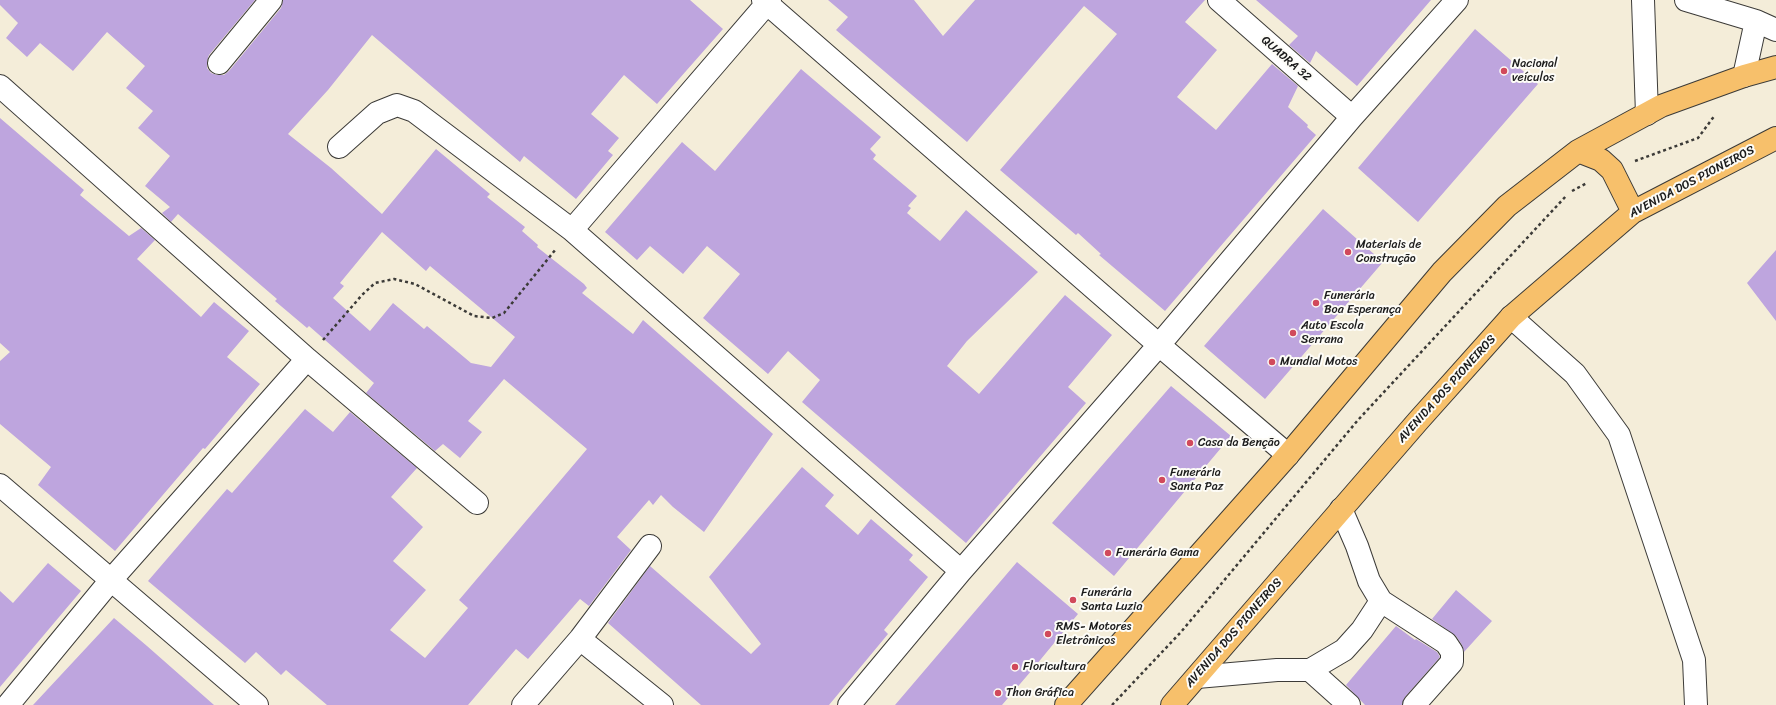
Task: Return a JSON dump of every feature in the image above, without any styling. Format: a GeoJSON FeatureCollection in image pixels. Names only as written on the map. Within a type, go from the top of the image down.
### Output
{"type":"FeatureCollection","features":[{"type":"Feature","properties":{"kind":"main road"},"geometry":{"type":"LineString","coordinates":[[1066,705],[1288,455],[1442,272],[1507,206],[1578,151],[1662,106],[1744,76],[1776,67]]}},
{"type":"Feature","properties":{"kind":"main road","name":"AVENIDA DOS PIONEIROS"},"geometry":{"type":"LineString","coordinates":[[1172,705],[1418,421],[1512,317],[1633,212],[1776,138]]}},
{"type":"Feature","properties":{"kind":"main road"},"geometry":{"type":"LineString","coordinates":[[1578,151],[1601,160],[1612,170],[1633,212]]}},
{"type":"Feature","properties":{"kind":"street"},"geometry":{"type":"LineString","coordinates":[[219,63],[271,0]]}},
{"type":"Feature","properties":{"kind":"street","name":"QUADRA 32"},"geometry":{"type":"LineString","coordinates":[[1219,0],[1352,117]]}},
{"type":"Feature","properties":{"kind":"street"},"geometry":{"type":"LineString","coordinates":[[849,705],[960,571],[1159,345],[1352,117],[1457,0]]}},
{"type":"Feature","properties":{"kind":"street"},"geometry":{"type":"LineString","coordinates":[[1643,0],[1647,114]]}},
{"type":"Feature","properties":{"kind":"street"},"geometry":{"type":"LineString","coordinates":[[1686,0],[1756,21],[1776,30]]}},
{"type":"Feature","properties":{"kind":"street"},"geometry":{"type":"LineString","coordinates":[[572,230],[766,1],[1159,345],[1288,455]]}},
{"type":"Feature","properties":{"kind":"street"},"geometry":{"type":"LineString","coordinates":[[1744,76],[1756,21]]}},
{"type":"Feature","properties":{"kind":"street"},"geometry":{"type":"LineString","coordinates":[[0,86],[307,359],[477,503]]}},
{"type":"Feature","properties":{"kind":"street"},"geometry":{"type":"LineString","coordinates":[[339,146],[377,113],[397,105],[414,111],[572,230],[960,571]]}},
{"type":"Feature","properties":{"kind":"street"},"geometry":{"type":"LineString","coordinates":[[1512,317],[1575,374],[1619,435],[1694,660],[1696,705]]}},
{"type":"Feature","properties":{"kind":"street"},"geometry":{"type":"LineString","coordinates":[[8,705],[111,580],[307,359]]}},
{"type":"Feature","properties":{"kind":"street"},"geometry":{"type":"LineString","coordinates":[[0,485],[257,705]]}},
{"type":"Feature","properties":{"kind":"street"},"geometry":{"type":"LineString","coordinates":[[1341,509],[1357,546],[1368,581],[1381,601],[1446,643],[1452,652],[1452,662],[1414,705]]}},
{"type":"Feature","properties":{"kind":"street"},"geometry":{"type":"LineString","coordinates":[[523,705],[580,640],[650,546]]}},
{"type":"Feature","properties":{"kind":"street"},"geometry":{"type":"LineString","coordinates":[[1196,677],[1277,670],[1310,670],[1344,650],[1362,630],[1381,601]]}},
{"type":"Feature","properties":{"kind":"street"},"geometry":{"type":"LineString","coordinates":[[580,640],[662,705]]}},
{"type":"Feature","properties":{"kind":"street"},"geometry":{"type":"LineString","coordinates":[[1310,670],[1349,705]]}},
{"type":"Feature","properties":{"kind":"path"},"geometry":{"type":"LineString","coordinates":[[1112,705],[1181,632],[1358,420],[1569,192],[1612,170],[1698,138],[1716,113]]}},
{"type":"Feature","properties":{"kind":"path"},"geometry":{"type":"LineString","coordinates":[[307,359],[375,282],[394,279],[415,284],[474,316],[492,318],[504,313],[572,230]]}},
{"type":"Feature","properties":{"kind":"building"},"geometry":{"type":"Polygon","coordinates":[[[0,0],[255,0],[209,55],[207,68],[211,73],[224,75],[229,71],[281,8],[283,0],[690,0],[723,29],[657,104],[624,75],[591,114],[619,138],[608,151],[613,155],[576,199],[524,156],[520,162],[372,35],[328,90],[288,134],[331,168],[382,214],[436,149],[490,194],[487,197],[525,227],[522,231],[538,245],[537,247],[584,284],[587,288],[582,293],[633,334],[643,320],[773,434],[704,532],[673,507],[661,495],[653,505],[649,500],[617,537],[631,550],[589,606],[580,599],[528,659],[516,649],[468,705],[327,705],[286,670],[281,675],[256,652],[245,663],[148,581],[227,489],[232,493],[305,409],[333,432],[350,412],[417,468],[391,497],[423,527],[393,561],[426,590],[390,630],[425,658],[468,608],[459,600],[587,449],[504,379],[468,421],[482,432],[460,458],[443,444],[435,451],[366,393],[374,383],[309,326],[307,328],[275,301],[277,299],[178,214],[171,222],[162,213],[170,207],[145,186],[170,156],[138,128],[153,111],[126,88],[145,66],[107,32],[73,71],[40,43],[27,57],[6,38],[18,23],[0,5],[0,0]],[[382,232],[340,283],[344,286],[333,298],[370,331],[393,303],[424,329],[427,326],[471,363],[491,367],[515,337],[430,266],[426,271],[382,232]]]}},
{"type":"Feature","properties":{"kind":"building"},"geometry":{"type":"Polygon","coordinates":[[[828,0],[914,0],[943,36],[975,0],[1205,0],[1185,22],[1217,50],[1177,97],[1216,130],[1272,64],[1298,86],[1288,107],[1308,125],[1307,127],[1316,135],[1165,311],[1099,255],[1101,254],[1078,233],[1076,235],[1000,170],[1117,34],[1084,6],[967,142],[836,30],[848,17],[828,0]]]}},
{"type":"Feature","properties":{"kind":"building"},"geometry":{"type":"Polygon","coordinates":[[[1256,0],[1431,0],[1357,86],[1316,51],[1310,63],[1289,45],[1298,36],[1256,0]]]}},
{"type":"Feature","properties":{"kind":"building"},"geometry":{"type":"Polygon","coordinates":[[[1475,29],[1538,84],[1418,222],[1358,168],[1475,29]]]}},
{"type":"Feature","properties":{"kind":"building"},"geometry":{"type":"Polygon","coordinates":[[[801,69],[881,137],[870,149],[876,155],[873,159],[917,196],[908,206],[911,208],[907,213],[940,241],[966,210],[1038,272],[967,341],[947,366],[979,394],[1065,295],[1112,335],[1068,387],[1086,403],[966,543],[802,402],[820,380],[788,351],[768,374],[703,318],[740,274],[707,246],[683,274],[650,246],[637,260],[605,232],[682,142],[715,171],[801,69]]]}},
{"type":"Feature","properties":{"kind":"building"},"geometry":{"type":"Polygon","coordinates":[[[0,118],[84,190],[80,195],[129,236],[141,228],[155,240],[137,259],[201,317],[214,302],[249,331],[227,357],[260,384],[115,551],[38,485],[51,467],[0,424],[0,361],[10,352],[0,343],[0,118]]]}},
{"type":"Feature","properties":{"kind":"building"},"geometry":{"type":"Polygon","coordinates":[[[1323,209],[1383,262],[1265,399],[1204,346],[1323,209]]]}},
{"type":"Feature","properties":{"kind":"building"},"geometry":{"type":"Polygon","coordinates":[[[1776,250],[1776,321],[1747,283],[1776,250]]]}},
{"type":"Feature","properties":{"kind":"building"},"geometry":{"type":"Polygon","coordinates":[[[1171,386],[1231,436],[1114,576],[1052,523],[1171,386]]]}},
{"type":"Feature","properties":{"kind":"building"},"geometry":{"type":"Polygon","coordinates":[[[802,467],[834,495],[825,506],[858,535],[871,519],[913,555],[909,560],[928,577],[884,630],[888,634],[829,705],[701,705],[608,623],[650,566],[751,654],[761,644],[709,577],[802,467]]]}},
{"type":"Feature","properties":{"kind":"building"},"geometry":{"type":"Polygon","coordinates":[[[1017,562],[1078,614],[1032,670],[1002,705],[895,705],[1017,562]]]}},
{"type":"Feature","properties":{"kind":"building"},"geometry":{"type":"Polygon","coordinates":[[[48,563],[81,591],[0,687],[0,591],[13,603],[48,563]]]}},
{"type":"Feature","properties":{"kind":"building"},"geometry":{"type":"Polygon","coordinates":[[[1456,590],[1492,621],[1464,652],[1462,645],[1456,636],[1432,619],[1456,590]]]}},
{"type":"Feature","properties":{"kind":"building"},"geometry":{"type":"Polygon","coordinates":[[[114,618],[147,646],[214,705],[33,705],[114,618]]]}},
{"type":"Feature","properties":{"kind":"building"},"geometry":{"type":"Polygon","coordinates":[[[1396,626],[1415,640],[1416,639],[1437,652],[1440,657],[1405,697],[1402,705],[1365,705],[1346,685],[1396,626]]]}},
{"type":"Feature","properties":{"kind":"place","name":"Nacional veículos"},"geometry":{"type":"Point","coordinates":[1504,71]}},
{"type":"Feature","properties":{"kind":"place","name":"Materiais de Construção"},"geometry":{"type":"Point","coordinates":[1348,252]}},
{"type":"Feature","properties":{"kind":"place","name":"Funerária Boa Esperança"},"geometry":{"type":"Point","coordinates":[1316,303]}},
{"type":"Feature","properties":{"kind":"place","name":"Auto Escola Serrana"},"geometry":{"type":"Point","coordinates":[1293,333]}},
{"type":"Feature","properties":{"kind":"place","name":"Mundial Motos"},"geometry":{"type":"Point","coordinates":[1272,362]}},
{"type":"Feature","properties":{"kind":"place","name":"Casa da Benção"},"geometry":{"type":"Point","coordinates":[1190,443]}},
{"type":"Feature","properties":{"kind":"place","name":"Funerária Santa Paz"},"geometry":{"type":"Point","coordinates":[1162,480]}},
{"type":"Feature","properties":{"kind":"place","name":"Funerária Gama"},"geometry":{"type":"Point","coordinates":[1108,553]}},
{"type":"Feature","properties":{"kind":"place","name":"Funerária Santa Luzia"},"geometry":{"type":"Point","coordinates":[1073,600]}},
{"type":"Feature","properties":{"kind":"place","name":"RMS- Motores Eletrônicos"},"geometry":{"type":"Point","coordinates":[1048,634]}},
{"type":"Feature","properties":{"kind":"place","name":"Floricultura"},"geometry":{"type":"Point","coordinates":[1015,667]}},
{"type":"Feature","properties":{"kind":"place","name":"Thon Gráfica"},"geometry":{"type":"Point","coordinates":[998,693]}}]}
